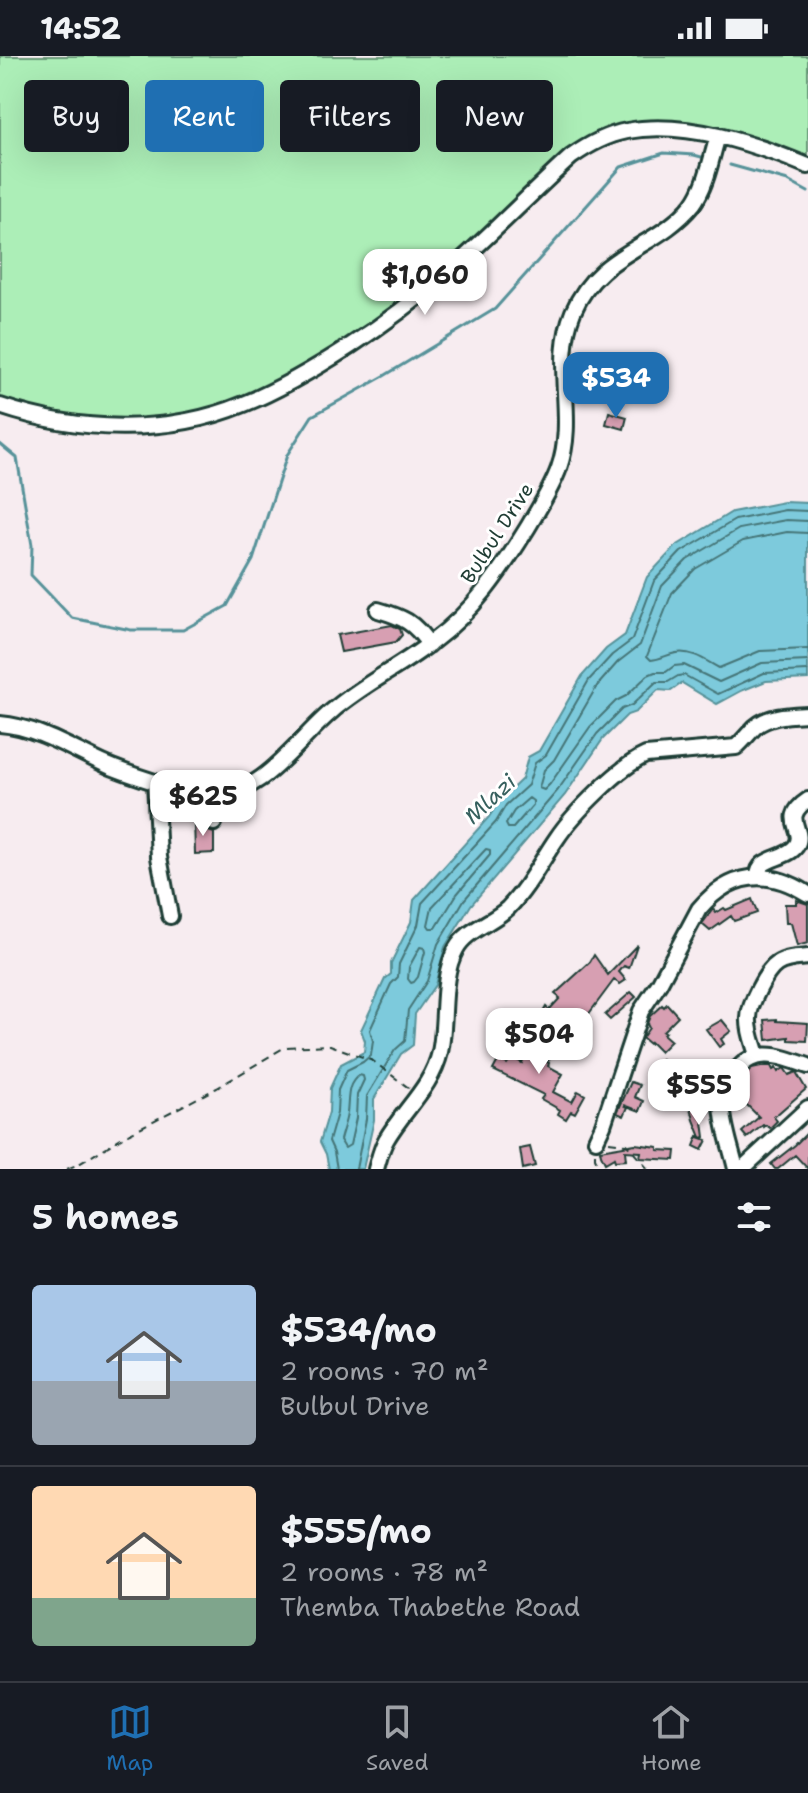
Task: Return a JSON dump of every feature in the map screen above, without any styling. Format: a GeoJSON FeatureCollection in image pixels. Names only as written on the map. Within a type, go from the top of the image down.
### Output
{"type":"FeatureCollection","features":[{"type":"Feature","properties":{"kind":"street"},"geometry":{"type":"LineString","coordinates":[[0,406],[74,424],[133,426],[188,420],[241,405],[335,356],[415,300],[564,163],[589,144],[608,136],[638,129],[718,136],[766,149],[808,166]]}},
{"type":"Feature","properties":{"kind":"street","name":"Bulbul Drive"},"geometry":{"type":"LineString","coordinates":[[0,724],[33,731],[110,766],[192,794],[234,793],[279,763],[337,706],[429,645],[468,612],[495,579],[556,477],[566,435],[564,349],[576,307],[601,272],[667,227],[690,207],[701,189],[718,136]]}},
{"type":"Feature","properties":{"kind":"street"},"geometry":{"type":"LineString","coordinates":[[378,610],[412,624],[422,632],[429,645]]}},
{"type":"Feature","properties":{"kind":"street"},"geometry":{"type":"LineString","coordinates":[[376,1169],[388,1138],[434,1071],[440,1051],[450,963],[457,947],[521,893],[560,833],[599,791],[635,760],[646,755],[736,747],[755,727],[767,720],[808,714]]}},
{"type":"Feature","properties":{"kind":"street"},"geometry":{"type":"LineString","coordinates":[[155,782],[159,857],[170,916]]}},
{"type":"Feature","properties":{"kind":"street"},"geometry":{"type":"LineString","coordinates":[[204,795],[214,823]]}},
{"type":"Feature","properties":{"kind":"street"},"geometry":{"type":"LineString","coordinates":[[758,877],[757,871],[762,863],[782,856],[797,844],[795,814],[808,800]]}},
{"type":"Feature","properties":{"kind":"street"},"geometry":{"type":"LineString","coordinates":[[596,1140],[641,1011],[699,909],[715,892],[734,881],[758,877],[783,880],[808,894]]}},
{"type":"Feature","properties":{"kind":"street"},"geometry":{"type":"LineString","coordinates":[[757,1055],[749,1018],[758,992],[770,971],[779,963],[808,957]]}},
{"type":"Feature","properties":{"kind":"street"},"geometry":{"type":"LineString","coordinates":[[736,1169],[724,1118],[723,1096],[733,1073],[757,1055],[769,1054],[808,1066]]}},
{"type":"Feature","properties":{"kind":"street"},"geometry":{"type":"LineString","coordinates":[[742,1169],[808,1108]]}},
{"type":"Feature","properties":{"kind":"path"},"geometry":{"type":"LineString","coordinates":[[67,1169],[217,1088],[285,1047],[330,1045],[359,1055],[373,1061],[419,1094]]}},
{"type":"Feature","properties":{"kind":"path"},"geometry":{"type":"LineString","coordinates":[[600,1169],[595,1158],[596,1140],[626,1144],[648,1169]]}},
{"type":"Feature","properties":{"kind":"green space"},"geometry":{"type":"Polygon","coordinates":[[[0,56],[808,56],[808,165],[658,127],[588,143],[415,300],[262,396],[188,418],[119,426],[0,404],[0,56]]]}},
{"type":"Feature","properties":{"kind":"water"},"geometry":{"type":"Polygon","coordinates":[[[784,502],[808,503],[808,679],[766,681],[717,704],[682,683],[671,691],[658,690],[603,739],[565,795],[471,905],[445,947],[435,985],[415,1014],[413,1045],[401,1054],[374,1099],[374,1120],[363,1169],[329,1169],[320,1142],[329,1112],[330,1088],[341,1064],[364,1052],[365,1041],[361,1030],[385,979],[391,974],[391,963],[411,922],[414,900],[489,817],[500,800],[522,779],[528,757],[539,751],[582,676],[606,649],[625,635],[647,577],[676,546],[732,512],[784,502]]]}},
{"type":"Feature","properties":{"kind":"building"},"geometry":{"type":"Polygon","coordinates":[[[609,412],[627,417],[624,429],[606,424],[609,412]]]}},
{"type":"Feature","properties":{"kind":"building"},"geometry":{"type":"Polygon","coordinates":[[[392,625],[400,629],[402,635],[396,642],[341,652],[337,635],[392,625]]]}},
{"type":"Feature","properties":{"kind":"building"},"geometry":{"type":"Polygon","coordinates":[[[194,817],[201,817],[201,826],[214,833],[214,853],[195,854],[194,817]]]}},
{"type":"Feature","properties":{"kind":"building"},"geometry":{"type":"Polygon","coordinates":[[[752,899],[757,913],[734,921],[731,916],[710,931],[702,924],[713,909],[716,913],[752,899]]]}},
{"type":"Feature","properties":{"kind":"building"},"geometry":{"type":"Polygon","coordinates":[[[796,900],[808,904],[808,943],[797,946],[791,923],[786,923],[785,904],[796,904],[796,900]]]}},
{"type":"Feature","properties":{"kind":"building"},"geometry":{"type":"Polygon","coordinates":[[[637,945],[629,968],[624,966],[619,972],[626,980],[620,984],[614,980],[582,1023],[572,1018],[559,1033],[538,1021],[546,1007],[549,1010],[560,998],[555,994],[594,955],[608,975],[637,945]]]}},
{"type":"Feature","properties":{"kind":"building"},"geometry":{"type":"Polygon","coordinates":[[[631,992],[636,997],[610,1020],[605,1015],[631,992]]]}},
{"type":"Feature","properties":{"kind":"building"},"geometry":{"type":"Polygon","coordinates":[[[667,1004],[678,1016],[663,1031],[671,1041],[660,1052],[642,1038],[649,1028],[650,1016],[667,1004]]]}},
{"type":"Feature","properties":{"kind":"building"},"geometry":{"type":"Polygon","coordinates":[[[722,1020],[731,1031],[721,1039],[724,1044],[719,1047],[706,1029],[722,1020]]]}},
{"type":"Feature","properties":{"kind":"building"},"geometry":{"type":"Polygon","coordinates":[[[765,1020],[808,1023],[807,1041],[789,1040],[789,1037],[767,1040],[765,1020]]]}},
{"type":"Feature","properties":{"kind":"building"},"geometry":{"type":"Polygon","coordinates":[[[533,1032],[546,1045],[543,1048],[553,1054],[547,1062],[548,1066],[563,1074],[553,1092],[572,1102],[578,1091],[585,1095],[575,1113],[571,1111],[566,1119],[558,1114],[560,1110],[541,1099],[544,1095],[493,1070],[499,1059],[507,1064],[512,1057],[522,1063],[533,1032]]]}},
{"type":"Feature","properties":{"kind":"building"},"geometry":{"type":"Polygon","coordinates":[[[662,1059],[669,1064],[653,1085],[647,1082],[662,1059]]]}},
{"type":"Feature","properties":{"kind":"building"},"geometry":{"type":"Polygon","coordinates":[[[771,1066],[773,1070],[776,1068],[778,1072],[784,1068],[789,1075],[796,1072],[806,1089],[774,1117],[777,1121],[770,1128],[763,1125],[747,1138],[742,1132],[759,1117],[734,1092],[752,1069],[771,1066]]]}},
{"type":"Feature","properties":{"kind":"building"},"geometry":{"type":"Polygon","coordinates":[[[631,1082],[640,1085],[635,1097],[644,1101],[640,1111],[624,1105],[628,1107],[624,1116],[617,1113],[631,1082]]]}},
{"type":"Feature","properties":{"kind":"building"},"geometry":{"type":"Polygon","coordinates":[[[701,1107],[705,1137],[701,1138],[707,1140],[702,1150],[694,1146],[698,1136],[701,1137],[691,1108],[701,1107]]]}},
{"type":"Feature","properties":{"kind":"building"},"geometry":{"type":"Polygon","coordinates":[[[808,1132],[808,1169],[795,1155],[775,1169],[771,1164],[808,1132]]]}},
{"type":"Feature","properties":{"kind":"building"},"geometry":{"type":"Polygon","coordinates":[[[635,1144],[676,1151],[675,1160],[640,1158],[641,1152],[625,1151],[626,1160],[615,1161],[614,1158],[605,1163],[601,1155],[600,1150],[635,1144]]]}},
{"type":"Feature","properties":{"kind":"building"},"geometry":{"type":"Polygon","coordinates":[[[530,1147],[535,1166],[523,1169],[520,1149],[530,1147]]]}},
{"type":"Feature","properties":{"kind":"waterway"},"geometry":{"type":"LineString","coordinates":[[0,444],[17,458],[32,545],[31,575],[72,618],[131,630],[183,630],[227,606],[253,560],[287,455],[312,416],[495,309],[621,167],[664,153],[705,158]]}},
{"type":"Feature","properties":{"kind":"waterway"},"geometry":{"type":"LineString","coordinates":[[730,165],[788,181],[808,192]]}},
{"type":"Feature","properties":{"kind":"water label","name":"Mlazi"},"geometry":{"type":"Point","coordinates":[490,799]}}]}
